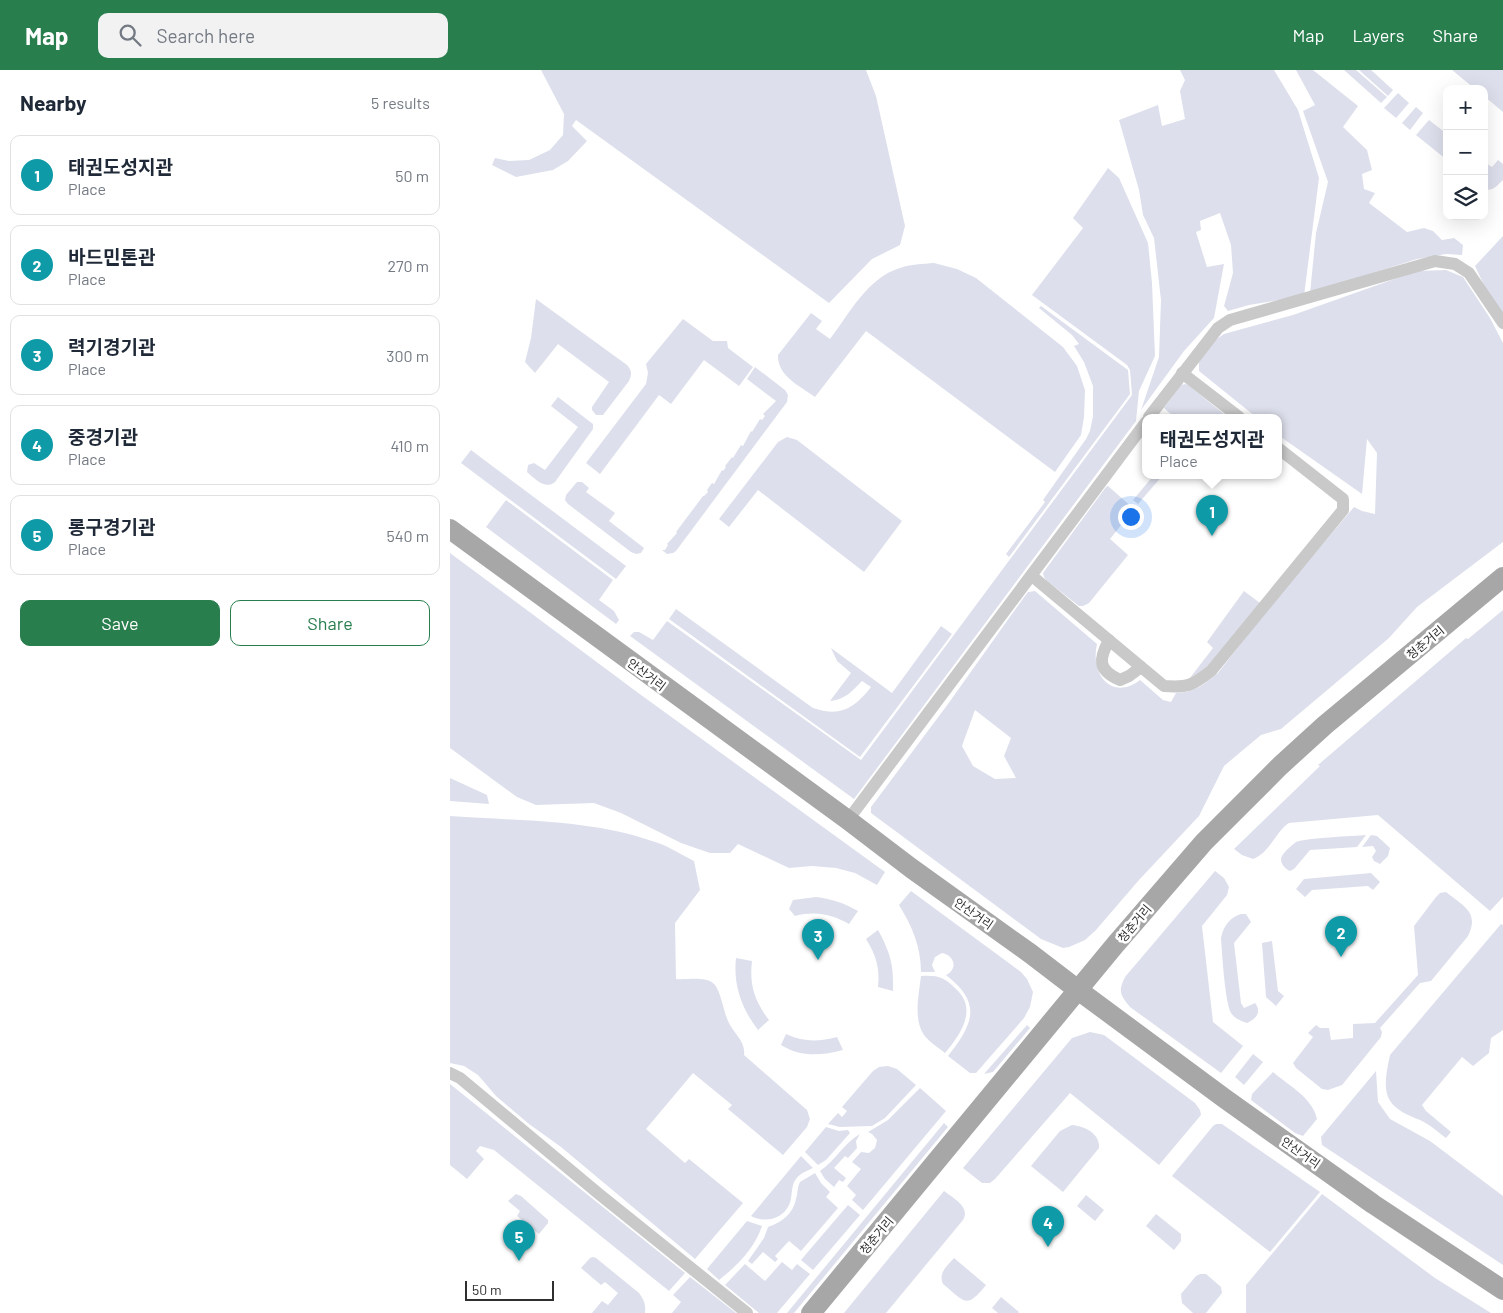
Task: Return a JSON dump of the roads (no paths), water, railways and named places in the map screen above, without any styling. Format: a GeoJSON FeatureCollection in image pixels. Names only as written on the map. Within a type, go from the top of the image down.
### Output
{"type":"FeatureCollection","features":[{"type":"Feature","properties":{"kind":"main road","name":"안산거리"},"geometry":{"type":"LineString","coordinates":[[450,529],[1031,954],[1224,1098],[1366,1198],[1503,1290]]}},
{"type":"Feature","properties":{"kind":"main road","name":"청춘거리"},"geometry":{"type":"LineString","coordinates":[[811,1313],[1168,882],[1204,842],[1325,725],[1503,577]]}},
{"type":"Feature","properties":{"kind":"street"},"geometry":{"type":"LineString","coordinates":[[1151,414],[1218,328],[1230,320],[1435,261],[1455,264],[1469,273],[1503,322]]}},
{"type":"Feature","properties":{"kind":"street"},"geometry":{"type":"LineString","coordinates":[[1182,373],[1234,414]]}},
{"type":"Feature","properties":{"kind":"street"},"geometry":{"type":"LineString","coordinates":[[848,820],[1142,427]]}},
{"type":"Feature","properties":{"kind":"street"},"geometry":{"type":"LineString","coordinates":[[1032,576],[1164,686],[1184,688],[1193,684],[1211,671],[1343,510],[1343,498],[1282,451]]}},
{"type":"Feature","properties":{"kind":"street"},"geometry":{"type":"LineString","coordinates":[[1109,640],[1101,654],[1103,667],[1109,675],[1120,680],[1141,667]]}},
{"type":"Feature","properties":{"kind":"street"},"geometry":{"type":"LineString","coordinates":[[450,1073],[460,1078],[599,1194],[747,1313]]}},
{"type":"Feature","properties":{"kind":"place","name":"태권도성지관"},"geometry":{"type":"Point","coordinates":[1212,536]}},
{"type":"Feature","properties":{"kind":"place","name":"바드민톤관"},"geometry":{"type":"Point","coordinates":[1341,957]}},
{"type":"Feature","properties":{"kind":"place","name":"력기경기관"},"geometry":{"type":"Point","coordinates":[818,960]}},
{"type":"Feature","properties":{"kind":"place","name":"중경기관"},"geometry":{"type":"Point","coordinates":[1048,1247]}},
{"type":"Feature","properties":{"kind":"place","name":"롱구경기관"},"geometry":{"type":"Point","coordinates":[519,1261]}}]}
